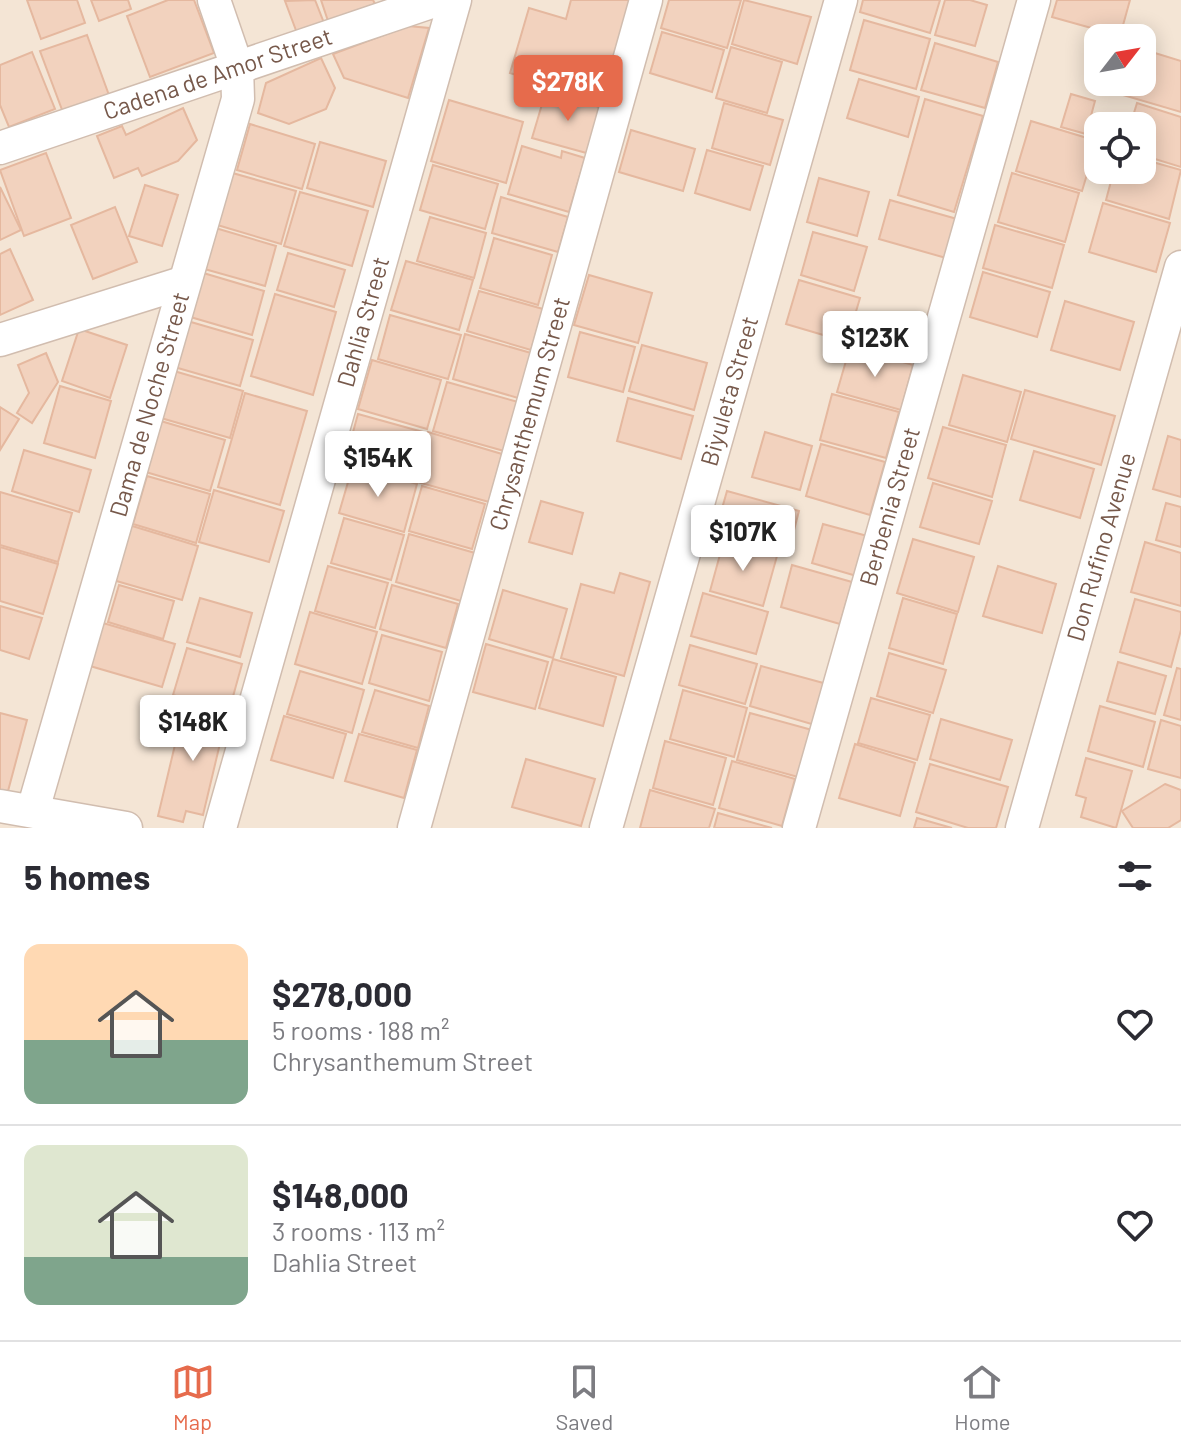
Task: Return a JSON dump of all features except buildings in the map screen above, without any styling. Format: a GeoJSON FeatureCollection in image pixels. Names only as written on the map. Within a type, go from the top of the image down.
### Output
{"type":"FeatureCollection","features":[{"type":"Feature","properties":{"kind":"street","name":"Dama de Noche Street"},"geometry":{"type":"LineString","coordinates":[[33,810],[182,283],[238,99],[237,67],[214,0]]}},
{"type":"Feature","properties":{"kind":"street","name":"Cadena de Amor Street"},"geometry":{"type":"LineString","coordinates":[[0,148],[437,0]]}},
{"type":"Feature","properties":{"kind":"street","name":"Dahlia Street"},"geometry":{"type":"LineString","coordinates":[[220,828],[455,0]]}},
{"type":"Feature","properties":{"kind":"street","name":"Chrysanthemum Street"},"geometry":{"type":"LineString","coordinates":[[414,828],[646,0]]}},
{"type":"Feature","properties":{"kind":"street","name":"Biyuleta Street"},"geometry":{"type":"LineString","coordinates":[[606,828],[841,0]]}},
{"type":"Feature","properties":{"kind":"street","name":"Berbenia Street"},"geometry":{"type":"LineString","coordinates":[[799,828],[1034,0]]}},
{"type":"Feature","properties":{"kind":"street","name":"Don Rufino Avenue"},"geometry":{"type":"LineString","coordinates":[[1022,828],[1181,267]]}},
{"type":"Feature","properties":{"kind":"street"},"geometry":{"type":"LineString","coordinates":[[0,340],[182,283]]}},
{"type":"Feature","properties":{"kind":"street"},"geometry":{"type":"LineString","coordinates":[[0,806],[126,828]]}},
{"type":"Feature","properties":{"kind":"shaded area"},"geometry":{"type":"Polygon","coordinates":[[[0,0],[1181,0],[1181,828],[0,828],[0,0]]]}}]}
